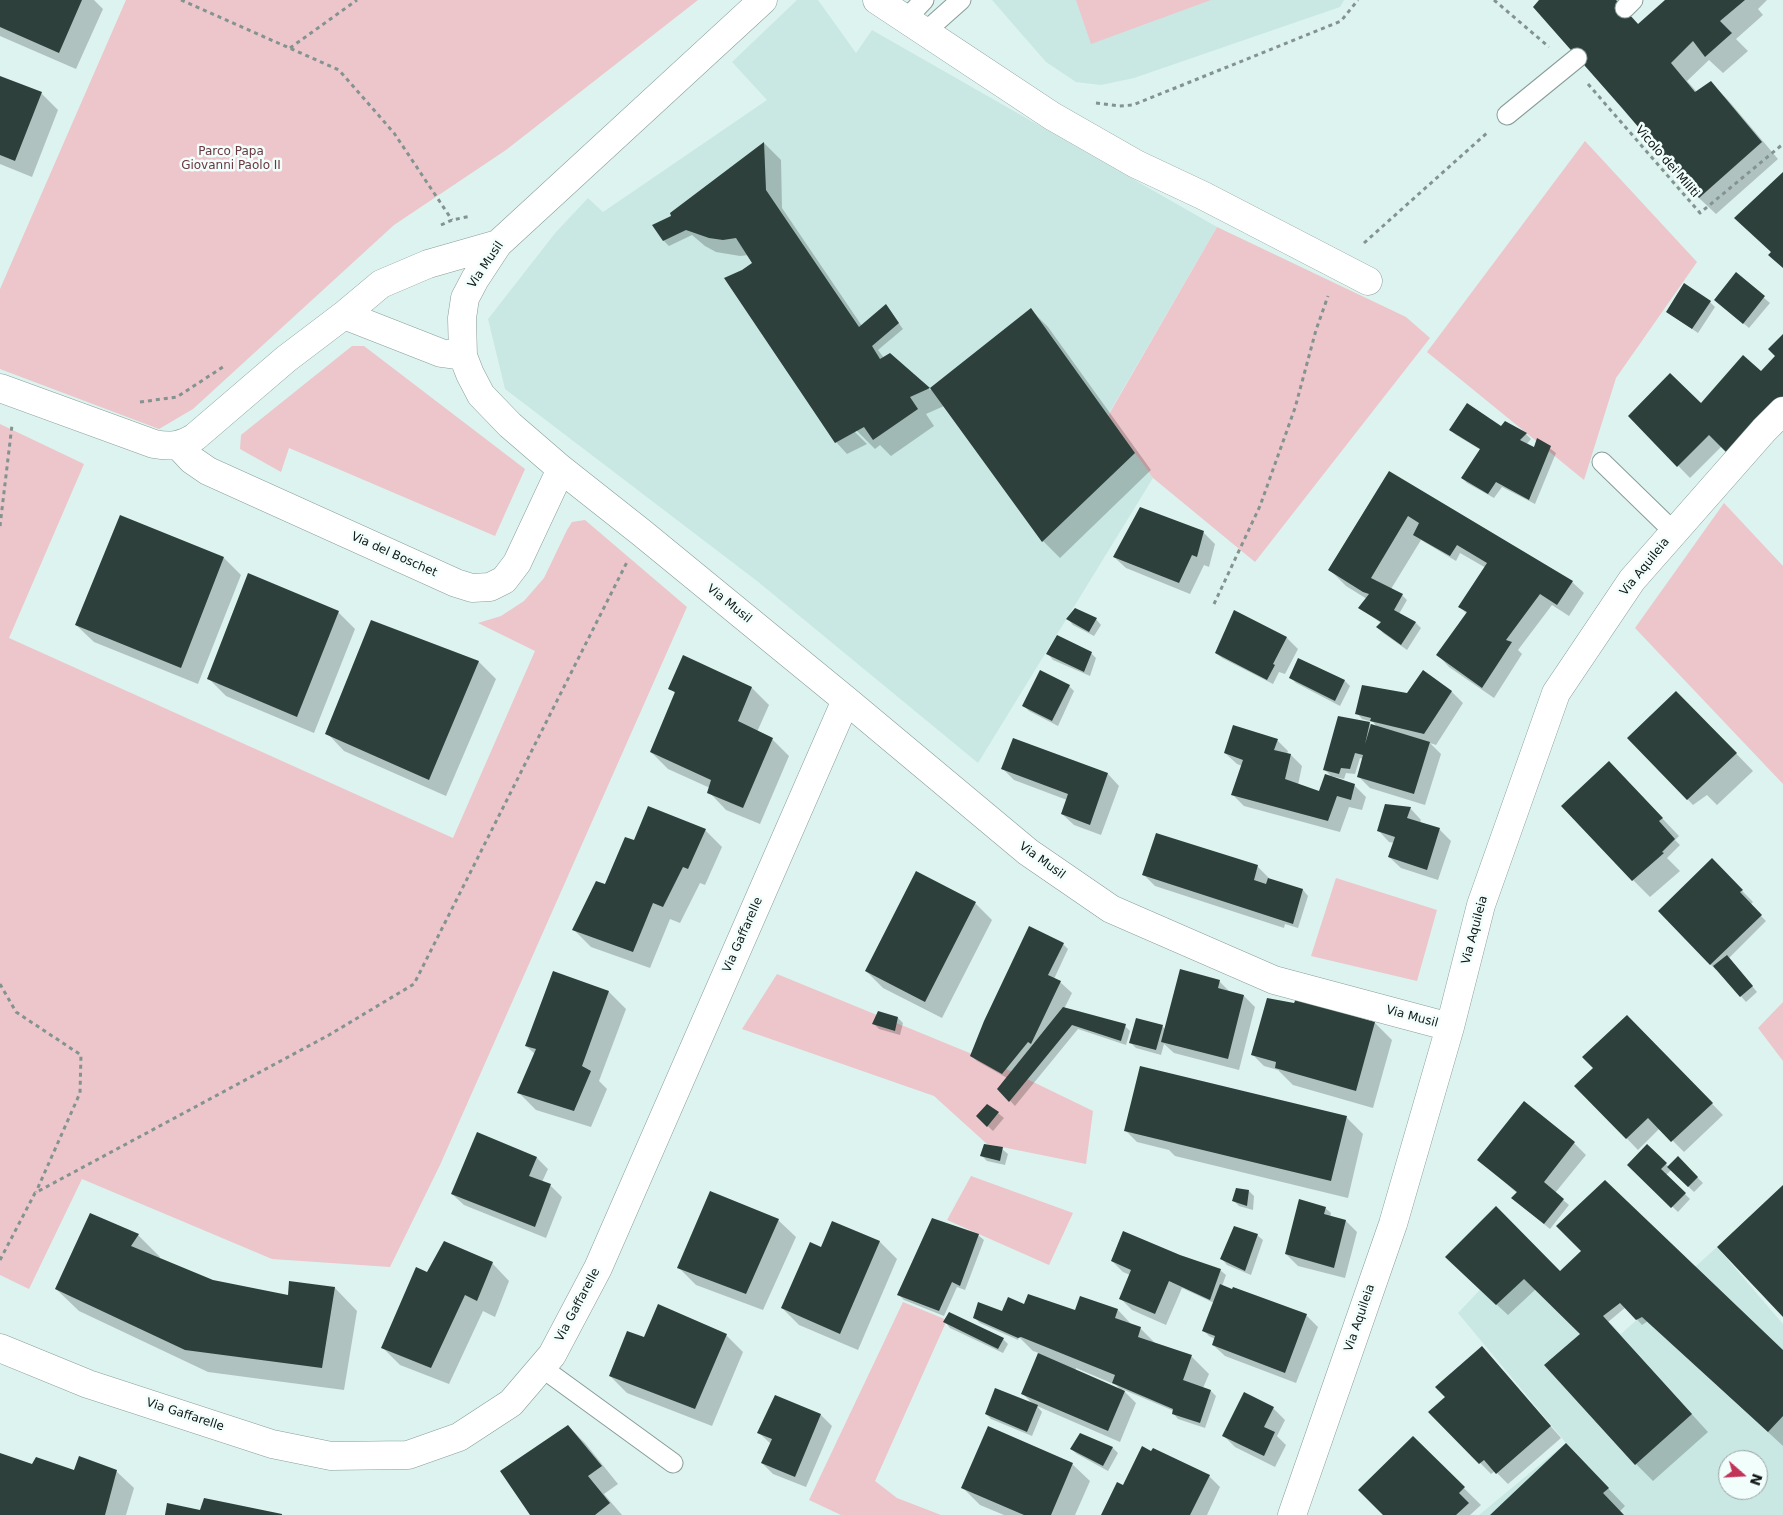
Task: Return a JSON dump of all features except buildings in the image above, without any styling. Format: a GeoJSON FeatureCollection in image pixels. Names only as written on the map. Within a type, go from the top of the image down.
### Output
{"type":"FeatureCollection","features":[{"type":"Feature","properties":{"kind":"street","name":"Via Musil"},"geometry":{"type":"LineString","coordinates":[[763,0],[498,244],[465,298],[462,318],[463,356],[481,395],[510,425],[561,469],[846,700],[1028,852],[1110,909],[1274,980],[1450,1027]]}},
{"type":"Feature","properties":{"kind":"street"},"geometry":{"type":"LineString","coordinates":[[881,1],[915,26],[1061,121],[1136,164],[1204,196],[1368,282]]}},
{"type":"Feature","properties":{"kind":"street"},"geometry":{"type":"LineString","coordinates":[[8,391],[154,444],[167,447],[178,446],[195,437],[286,359],[381,284],[428,264],[498,244]]}},
{"type":"Feature","properties":{"kind":"street"},"geometry":{"type":"LineString","coordinates":[[344,315],[440,353],[463,356]]}},
{"type":"Feature","properties":{"kind":"street","name":"Via Aquileia"},"geometry":{"type":"LineString","coordinates":[[1292,1515],[1394,1224],[1450,1027],[1481,906],[1556,693],[1632,580],[1764,430],[1783,411]]}},
{"type":"Feature","properties":{"kind":"street","name":"Via del Boschet"},"geometry":{"type":"LineString","coordinates":[[178,446],[192,460],[208,471],[456,583],[472,588],[490,587],[504,580],[518,563],[561,469]]}},
{"type":"Feature","properties":{"kind":"street","name":"Via Gaffarelle"},"geometry":{"type":"LineString","coordinates":[[0,1348],[88,1384],[272,1444],[331,1456],[408,1455],[459,1437],[511,1403],[552,1355],[598,1268],[846,700]]}},
{"type":"Feature","properties":{"kind":"lane"},"geometry":{"type":"LineString","coordinates":[[915,26],[924,0]]}},
{"type":"Feature","properties":{"kind":"lane"},"geometry":{"type":"LineString","coordinates":[[915,26],[961,0]]}},
{"type":"Feature","properties":{"kind":"lane"},"geometry":{"type":"LineString","coordinates":[[1507,115],[1574,61]]}},
{"type":"Feature","properties":{"kind":"lane"},"geometry":{"type":"LineString","coordinates":[[1602,462],[1674,532]]}},
{"type":"Feature","properties":{"kind":"lane"},"geometry":{"type":"LineString","coordinates":[[542,1367],[673,1463]]}},
{"type":"Feature","properties":{"kind":"path"},"geometry":{"type":"LineString","coordinates":[[181,0],[339,70],[394,132],[452,220]]}},
{"type":"Feature","properties":{"kind":"path"},"geometry":{"type":"LineString","coordinates":[[289,48],[357,0]]}},
{"type":"Feature","properties":{"kind":"path"},"geometry":{"type":"LineString","coordinates":[[1089,101],[1119,106],[1133,105],[1341,21],[1358,0]]}},
{"type":"Feature","properties":{"kind":"path"},"geometry":{"type":"LineString","coordinates":[[1494,0],[1574,61]]}},
{"type":"Feature","properties":{"kind":"path","name":"Vicolo dei Militi"},"geometry":{"type":"LineString","coordinates":[[1574,61],[1700,213],[1783,144]]}},
{"type":"Feature","properties":{"kind":"path"},"geometry":{"type":"LineString","coordinates":[[1214,604],[1263,498],[1295,408],[1316,330],[1338,266],[1507,115]]}},
{"type":"Feature","properties":{"kind":"path"},"geometry":{"type":"LineString","coordinates":[[135,401],[143,403],[177,397],[227,364]]}},
{"type":"Feature","properties":{"kind":"path"},"geometry":{"type":"LineString","coordinates":[[0,526],[8,391]]}},
{"type":"Feature","properties":{"kind":"path"},"geometry":{"type":"LineString","coordinates":[[36,1193],[328,1035],[414,984],[642,533]]}},
{"type":"Feature","properties":{"kind":"path"},"geometry":{"type":"LineString","coordinates":[[0,984],[16,1012],[81,1055],[80,1093],[36,1193],[0,1260]]}},
{"type":"Feature","properties":{"kind":"shaded area"},"geometry":{"type":"Polygon","coordinates":[[[797,0],[818,0],[856,53],[872,30],[1217,227],[1108,415],[1153,478],[978,763],[757,581],[505,389],[488,319],[556,232],[588,198],[603,212],[767,100],[732,62],[797,0]]]}},
{"type":"Feature","properties":{"kind":"shaded area"},"geometry":{"type":"Polygon","coordinates":[[[992,0],[1344,0],[1340,7],[1134,78],[1101,85],[1076,82],[1046,62],[992,0]]]}},
{"type":"Feature","properties":{"kind":"shaded area"},"geometry":{"type":"Polygon","coordinates":[[[1528,1239],[1621,1334],[1717,1247],[1783,1324],[1783,1515],[1479,1515],[1566,1443],[1458,1313],[1528,1239]]]}},
{"type":"Feature","properties":{"kind":"green space","name":"Parco Papa Giovanni Paolo II"},"geometry":{"type":"Polygon","coordinates":[[[126,0],[698,0],[506,150],[394,225],[193,409],[159,429],[0,369],[0,289],[126,0]]]}},
{"type":"Feature","properties":{"kind":"green space"},"geometry":{"type":"Polygon","coordinates":[[[1076,0],[1211,0],[1091,44],[1076,0]]]}},
{"type":"Feature","properties":{"kind":"green space"},"geometry":{"type":"Polygon","coordinates":[[[1585,141],[1697,262],[1616,378],[1584,480],[1427,352],[1585,141]]]}},
{"type":"Feature","properties":{"kind":"green space"},"geometry":{"type":"Polygon","coordinates":[[[1217,227],[1406,317],[1430,338],[1255,562],[1153,478],[1108,416],[1217,227]]]}},
{"type":"Feature","properties":{"kind":"green space"},"geometry":{"type":"Polygon","coordinates":[[[352,346],[364,346],[525,469],[495,536],[289,448],[281,472],[240,449],[241,435],[352,346]]]}},
{"type":"Feature","properties":{"kind":"green space"},"geometry":{"type":"Polygon","coordinates":[[[0,424],[84,464],[9,638],[453,838],[535,651],[478,623],[501,616],[524,601],[544,578],[572,522],[585,520],[687,607],[440,1165],[390,1267],[272,1259],[82,1179],[29,1289],[0,1275],[0,424]]]}},
{"type":"Feature","properties":{"kind":"green space"},"geometry":{"type":"Polygon","coordinates":[[[1724,503],[1783,566],[1783,784],[1635,628],[1724,503]]]}},
{"type":"Feature","properties":{"kind":"green space"},"geometry":{"type":"Polygon","coordinates":[[[1336,878],[1437,910],[1417,981],[1311,956],[1336,878]]]}},
{"type":"Feature","properties":{"kind":"green space"},"geometry":{"type":"Polygon","coordinates":[[[777,974],[994,1063],[1093,1111],[1086,1164],[987,1144],[934,1096],[742,1029],[777,974]]]}},
{"type":"Feature","properties":{"kind":"green space"},"geometry":{"type":"Polygon","coordinates":[[[1783,1002],[1783,1061],[1758,1028],[1783,1002]]]}},
{"type":"Feature","properties":{"kind":"green space"},"geometry":{"type":"Polygon","coordinates":[[[971,1176],[1073,1213],[1049,1265],[947,1220],[971,1176]]]}},
{"type":"Feature","properties":{"kind":"green space"},"geometry":{"type":"Polygon","coordinates":[[[903,1302],[947,1320],[875,1481],[897,1498],[941,1515],[841,1515],[809,1500],[903,1302]]]}}]}
